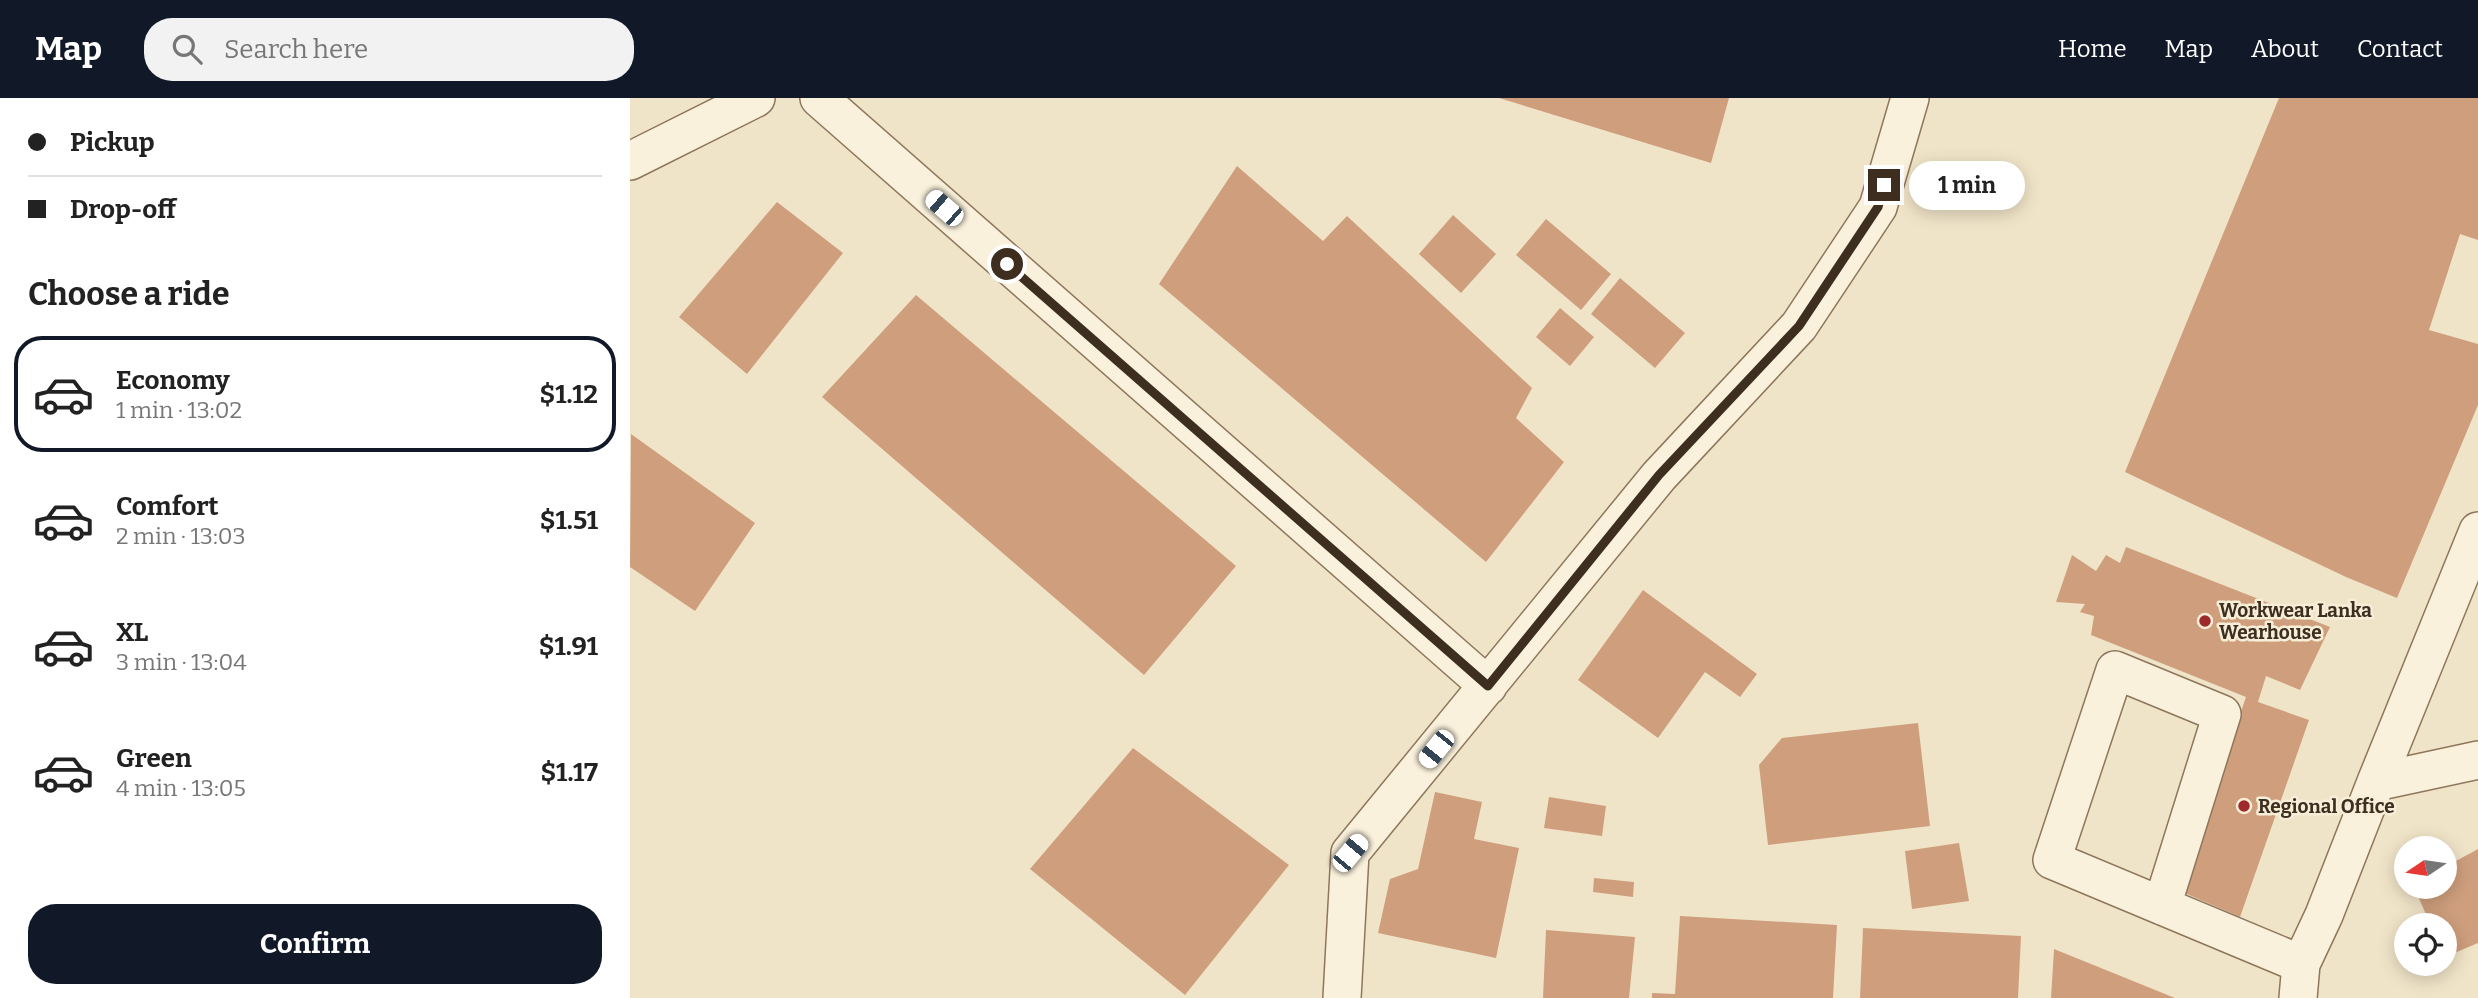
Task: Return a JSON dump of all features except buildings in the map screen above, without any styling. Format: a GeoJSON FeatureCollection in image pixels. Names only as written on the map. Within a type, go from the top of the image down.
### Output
{"type":"FeatureCollection","features":[{"type":"Feature","properties":{"kind":"street"},"geometry":{"type":"LineString","coordinates":[[630,161],[756,98]]}},
{"type":"Feature","properties":{"kind":"street"},"geometry":{"type":"LineString","coordinates":[[819,98],[1488,686]]}},
{"type":"Feature","properties":{"kind":"street"},"geometry":{"type":"LineString","coordinates":[[1342,998],[1350,853],[1659,475],[1799,326],[1878,207],[1910,98]]}},
{"type":"Feature","properties":{"kind":"street"},"geometry":{"type":"LineString","coordinates":[[2162,906],[2222,714],[2115,670],[2052,860],[2162,906],[2299,981],[2478,531]]}},
{"type":"Feature","properties":{"kind":"street"},"geometry":{"type":"LineString","coordinates":[[2376,782],[2478,760]]}},
{"type":"Feature","properties":{"kind":"place","name":"Workwear Lanka Wearhouse"},"geometry":{"type":"Point","coordinates":[2205,621]}},
{"type":"Feature","properties":{"kind":"place","name":"Regional Office"},"geometry":{"type":"Point","coordinates":[2244,806]}},
{"type":"Feature","properties":{"kind":"route"},"geometry":{"type":"LineString","coordinates":[[1007,264],[1488,686],[1659,475],[1799,326],[1878,207],[1884,185]]}}]}
